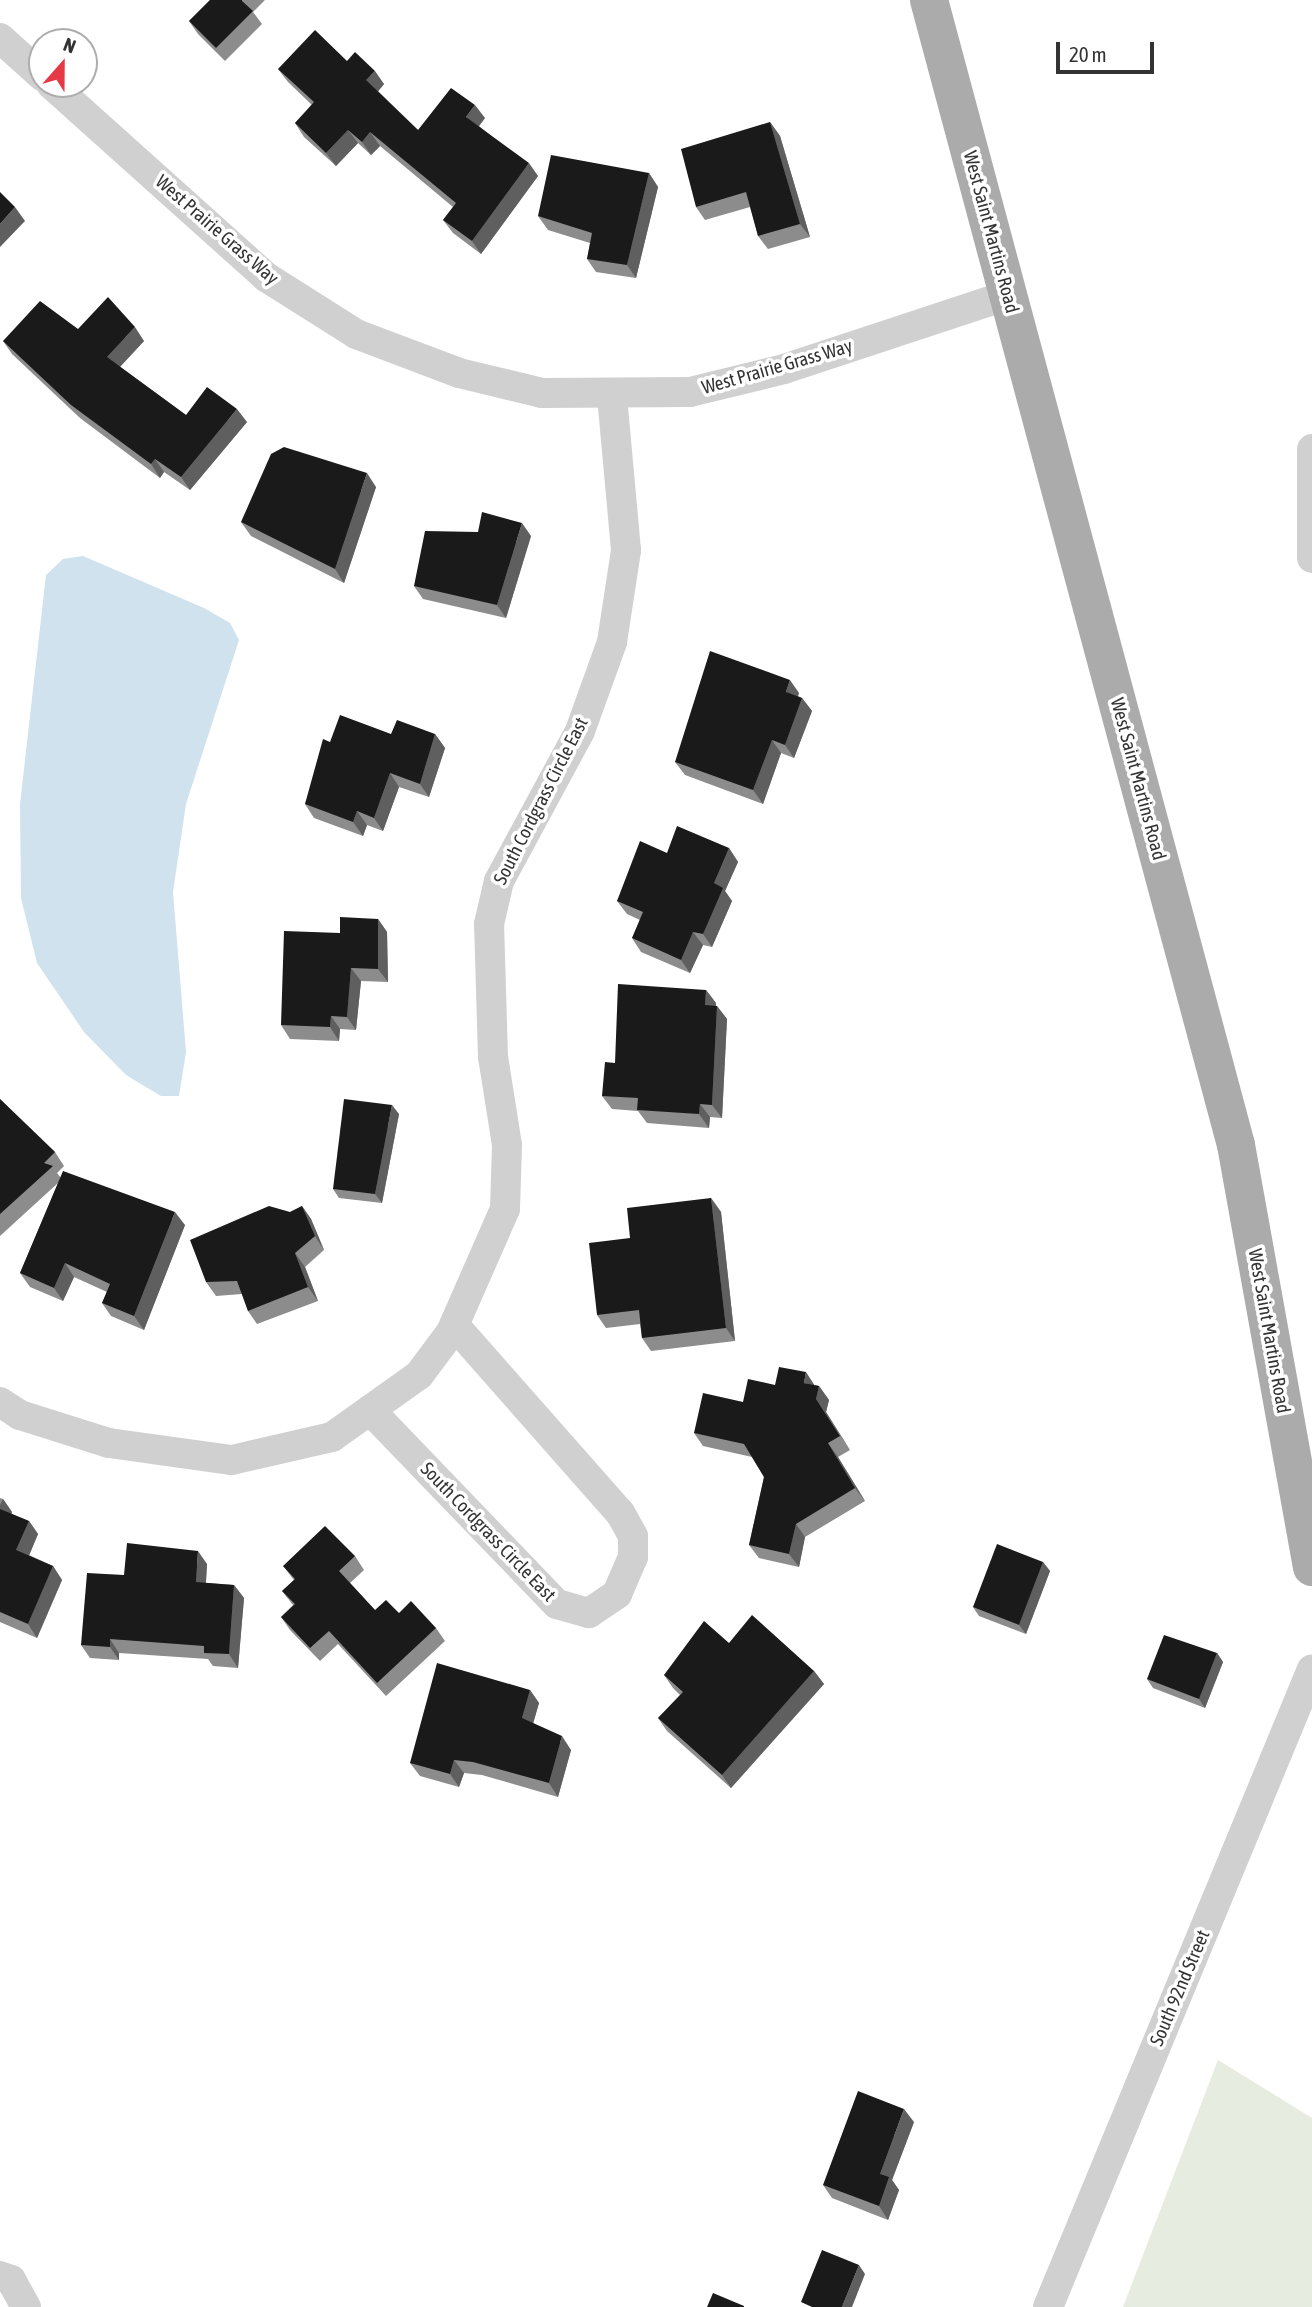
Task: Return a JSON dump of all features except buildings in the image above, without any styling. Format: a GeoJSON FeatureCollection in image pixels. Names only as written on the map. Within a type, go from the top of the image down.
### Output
{"type":"FeatureCollection","features":[{"type":"Feature","properties":{"kind":"main road","name":"West Saint Martins Road"},"geometry":{"type":"LineString","coordinates":[[929,0],[1236,1145],[1312,1567]]}},
{"type":"Feature","properties":{"kind":"street"},"geometry":{"type":"LineString","coordinates":[[0,38],[28,63]]}},
{"type":"Feature","properties":{"kind":"street","name":"West Prairie Grass Way"},"geometry":{"type":"LineString","coordinates":[[67,98],[266,277],[356,334],[459,373],[542,393],[612,397],[690,392],[784,369],[1008,295]]}},
{"type":"Feature","properties":{"kind":"street","name":"South Cordgrass Circle East"},"geometry":{"type":"LineString","coordinates":[[0,1402],[20,1415],[109,1443],[232,1460],[332,1437],[419,1375],[455,1326],[505,1209],[507,1145],[493,1057],[488,924],[499,881],[580,731],[612,642],[625,550],[612,397]]}},
{"type":"Feature","properties":{"kind":"street"},"geometry":{"type":"LineString","coordinates":[[1312,449],[1312,558]]}},
{"type":"Feature","properties":{"kind":"street","name":"South Cordgrass Circle East"},"geometry":{"type":"LineString","coordinates":[[370,1410],[557,1604],[589,1613],[617,1594],[634,1557],[633,1536],[620,1513],[455,1326]]}},
{"type":"Feature","properties":{"kind":"street","name":"South 92nd Street"},"geometry":{"type":"LineString","coordinates":[[1048,2307],[1312,1669]]}},
{"type":"Feature","properties":{"kind":"street"},"geometry":{"type":"LineString","coordinates":[[0,2276],[11,2280],[26,2307]]}},
{"type":"Feature","properties":{"kind":"shaded area"},"geometry":{"type":"Polygon","coordinates":[[[1218,2060],[1312,2118],[1312,2307],[1123,2307],[1218,2060]]]}},
{"type":"Feature","properties":{"kind":"water"},"geometry":{"type":"Polygon","coordinates":[[[83,556],[204,608],[230,623],[239,640],[186,804],[173,892],[186,1052],[179,1096],[161,1096],[126,1075],[84,1032],[37,963],[21,898],[20,804],[46,575],[63,559],[83,556]]]}}]}
